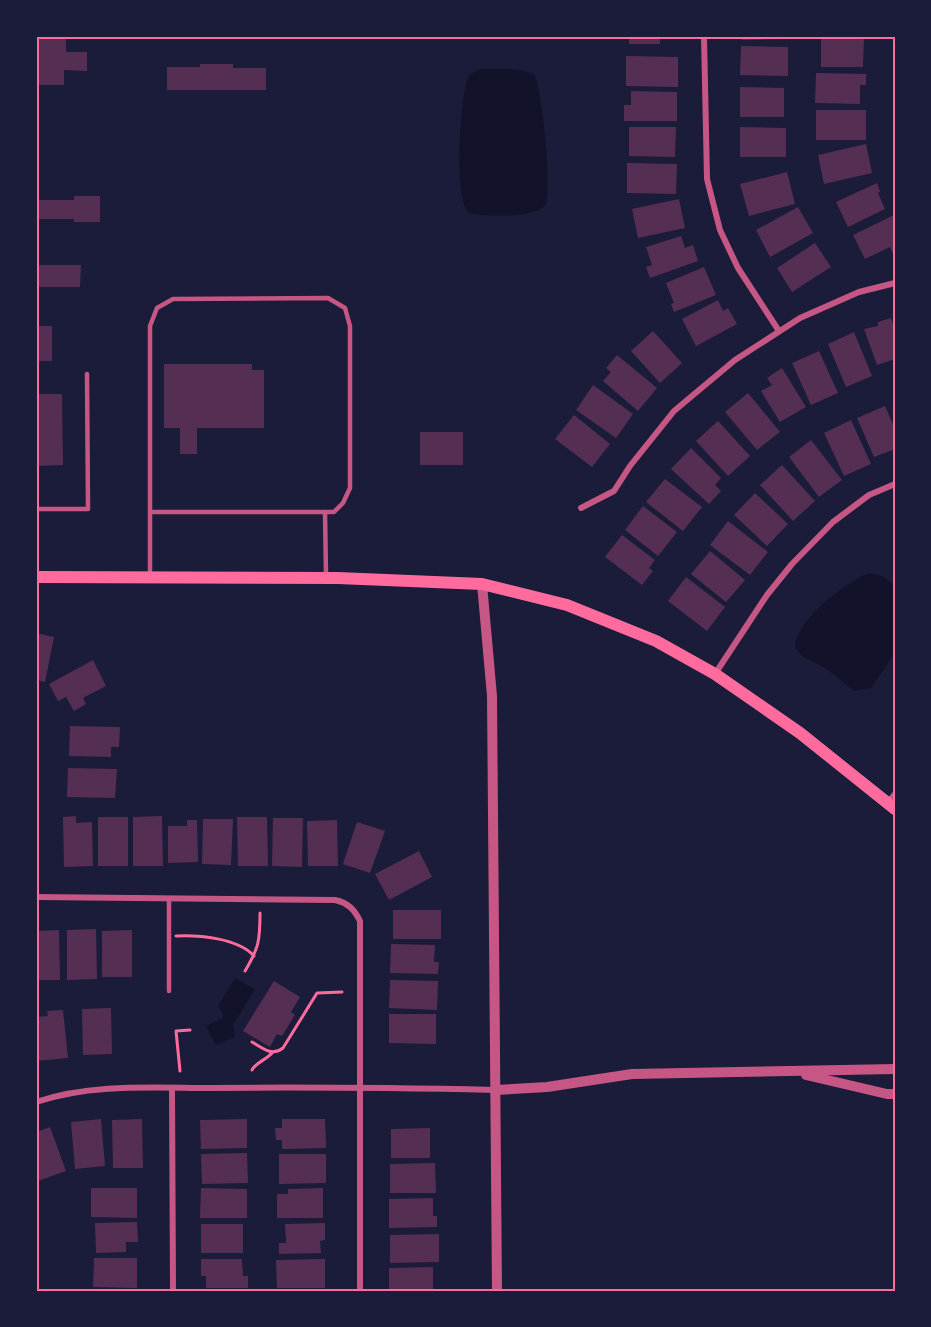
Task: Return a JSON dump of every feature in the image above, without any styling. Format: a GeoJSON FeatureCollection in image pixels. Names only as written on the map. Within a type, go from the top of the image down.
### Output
{"type":"FeatureCollection","features":[{"type":"Feature","properties":{"kind":"main road"},"geometry":{"type":"LineString","coordinates":[[36,578],[326,579],[482,584],[567,605],[656,641],[715,674],[800,733],[892,802]]}},
{"type":"Feature","properties":{"kind":"street"},"geometry":{"type":"LineString","coordinates":[[705,36],[707,179],[720,230],[738,268],[779,331]]}},
{"type":"Feature","properties":{"kind":"street"},"geometry":{"type":"LineString","coordinates":[[581,508],[614,491],[630,466],[674,411],[735,360],[800,318],[859,292],[895,283]]}},
{"type":"Feature","properties":{"kind":"street"},"geometry":{"type":"LineString","coordinates":[[715,674],[766,595],[792,564],[833,522],[869,495],[895,484]]}},
{"type":"Feature","properties":{"kind":"street"},"geometry":{"type":"LineString","coordinates":[[482,584],[492,696],[497,1291]]}},
{"type":"Feature","properties":{"kind":"street"},"geometry":{"type":"LineString","coordinates":[[36,897],[335,900],[350,906],[360,921],[360,1291]]}},
{"type":"Feature","properties":{"kind":"street"},"geometry":{"type":"LineString","coordinates":[[36,1102],[58,1095],[110,1089],[360,1087],[496,1090],[547,1087],[632,1074],[895,1069]]}},
{"type":"Feature","properties":{"kind":"street"},"geometry":{"type":"LineString","coordinates":[[791,1071],[895,1094]]}},
{"type":"Feature","properties":{"kind":"street"},"geometry":{"type":"LineString","coordinates":[[172,1088],[173,1291]]}},
{"type":"Feature","properties":{"kind":"lane"},"geometry":{"type":"LineString","coordinates":[[150,512],[334,512],[343,503],[350,488],[350,326],[345,308],[328,298],[173,299],[157,308],[150,326],[150,512],[150,578]]}},
{"type":"Feature","properties":{"kind":"lane"},"geometry":{"type":"LineString","coordinates":[[36,509],[88,509],[87,374]]}},
{"type":"Feature","properties":{"kind":"lane"},"geometry":{"type":"LineString","coordinates":[[325,512],[326,579]]}},
{"type":"Feature","properties":{"kind":"lane"},"geometry":{"type":"LineString","coordinates":[[169,898],[169,992]]}},
{"type":"Feature","properties":{"kind":"path"},"geometry":{"type":"LineString","coordinates":[[245,971],[254,956],[260,938],[260,913]]}},
{"type":"Feature","properties":{"kind":"path"},"geometry":{"type":"LineString","coordinates":[[169,936],[207,937],[236,945],[254,956]]}},
{"type":"Feature","properties":{"kind":"path"},"geometry":{"type":"LineString","coordinates":[[252,1042],[272,1053],[278,1052],[283,1048],[318,993],[342,992]]}},
{"type":"Feature","properties":{"kind":"path"},"geometry":{"type":"LineString","coordinates":[[180,1071],[176,1031],[190,1030]]}},
{"type":"Feature","properties":{"kind":"path"},"geometry":{"type":"LineString","coordinates":[[252,1070],[272,1053]]}},
{"type":"Feature","properties":{"kind":"shaded area"},"geometry":{"type":"Polygon","coordinates":[[[480,69],[516,70],[535,76],[543,120],[548,181],[545,205],[540,209],[521,214],[485,215],[469,213],[464,204],[460,169],[463,103],[469,75],[480,69]]]}},
{"type":"Feature","properties":{"kind":"shaded area"},"geometry":{"type":"Polygon","coordinates":[[[870,573],[882,576],[895,586],[895,653],[871,688],[854,691],[827,669],[802,656],[795,647],[803,626],[824,603],[849,584],[870,573]]]}},
{"type":"Feature","properties":{"kind":"shaded area"},"geometry":{"type":"Polygon","coordinates":[[[235,978],[254,991],[233,1025],[235,1037],[216,1045],[206,1026],[223,1018],[218,1006],[235,978]]]}},
{"type":"Feature","properties":{"kind":"building"},"geometry":{"type":"Polygon","coordinates":[[[36,36],[66,36],[66,52],[87,52],[87,71],[64,70],[64,85],[36,85],[36,36]]]}},
{"type":"Feature","properties":{"kind":"building"},"geometry":{"type":"Polygon","coordinates":[[[629,36],[660,36],[660,44],[629,44],[629,36]]]}},
{"type":"Feature","properties":{"kind":"building"},"geometry":{"type":"Polygon","coordinates":[[[741,36],[783,36],[783,39],[741,40],[741,36]]]}},
{"type":"Feature","properties":{"kind":"building"},"geometry":{"type":"Polygon","coordinates":[[[821,37],[864,38],[863,67],[821,67],[821,37]]]}},
{"type":"Feature","properties":{"kind":"building"},"geometry":{"type":"Polygon","coordinates":[[[741,46],[788,47],[788,76],[740,75],[741,46]]]}},
{"type":"Feature","properties":{"kind":"building"},"geometry":{"type":"Polygon","coordinates":[[[626,56],[678,57],[678,87],[626,86],[626,56]]]}},
{"type":"Feature","properties":{"kind":"building"},"geometry":{"type":"Polygon","coordinates":[[[200,64],[233,64],[233,68],[266,68],[266,90],[167,90],[167,67],[200,67],[200,64]]]}},
{"type":"Feature","properties":{"kind":"building"},"geometry":{"type":"Polygon","coordinates":[[[816,73],[866,74],[866,85],[860,85],[860,104],[815,103],[816,73]]]}},
{"type":"Feature","properties":{"kind":"building"},"geometry":{"type":"Polygon","coordinates":[[[740,87],[784,88],[784,117],[740,117],[740,87]]]}},
{"type":"Feature","properties":{"kind":"building"},"geometry":{"type":"Polygon","coordinates":[[[631,91],[677,92],[677,121],[624,121],[624,105],[631,105],[631,91]]]}},
{"type":"Feature","properties":{"kind":"building"},"geometry":{"type":"Polygon","coordinates":[[[816,110],[866,110],[866,140],[816,140],[816,110]]]}},
{"type":"Feature","properties":{"kind":"building"},"geometry":{"type":"Polygon","coordinates":[[[629,127],[676,127],[675,157],[629,156],[629,127]]]}},
{"type":"Feature","properties":{"kind":"building"},"geometry":{"type":"Polygon","coordinates":[[[740,127],[786,128],[786,157],[740,157],[740,127]]]}},
{"type":"Feature","properties":{"kind":"building"},"geometry":{"type":"Polygon","coordinates":[[[866,144],[872,173],[824,184],[818,155],[866,144]]]}},
{"type":"Feature","properties":{"kind":"building"},"geometry":{"type":"Polygon","coordinates":[[[627,163],[677,164],[676,194],[627,193],[627,163]]]}},
{"type":"Feature","properties":{"kind":"building"},"geometry":{"type":"Polygon","coordinates":[[[787,172],[795,204],[749,216],[740,184],[787,172]]]}},
{"type":"Feature","properties":{"kind":"building"},"geometry":{"type":"Polygon","coordinates":[[[877,183],[880,191],[878,193],[885,209],[848,227],[836,202],[877,183]]]}},
{"type":"Feature","properties":{"kind":"building"},"geometry":{"type":"Polygon","coordinates":[[[74,196],[100,196],[100,222],[36,219],[36,200],[74,200],[74,196]]]}},
{"type":"Feature","properties":{"kind":"building"},"geometry":{"type":"Polygon","coordinates":[[[679,199],[685,228],[638,238],[632,209],[679,199]]]}},
{"type":"Feature","properties":{"kind":"building"},"geometry":{"type":"Polygon","coordinates":[[[798,207],[813,233],[770,257],[756,230],[798,207]]]}},
{"type":"Feature","properties":{"kind":"building"},"geometry":{"type":"Polygon","coordinates":[[[894,215],[895,258],[890,247],[865,259],[853,235],[894,215]]]}},
{"type":"Feature","properties":{"kind":"building"},"geometry":{"type":"Polygon","coordinates":[[[681,236],[685,248],[693,245],[698,261],[650,278],[646,267],[652,265],[646,247],[681,236]]]}},
{"type":"Feature","properties":{"kind":"building"},"geometry":{"type":"Polygon","coordinates":[[[815,243],[831,267],[792,292],[777,268],[815,243]]]}},
{"type":"Feature","properties":{"kind":"building"},"geometry":{"type":"Polygon","coordinates":[[[36,265],[81,265],[80,287],[36,287],[36,265]]]}},
{"type":"Feature","properties":{"kind":"building"},"geometry":{"type":"Polygon","coordinates":[[[704,267],[716,295],[674,312],[671,304],[674,303],[666,283],[704,267]]]}},
{"type":"Feature","properties":{"kind":"building"},"geometry":{"type":"Polygon","coordinates":[[[718,300],[723,311],[728,308],[737,324],[696,346],[682,319],[718,300]]]}},
{"type":"Feature","properties":{"kind":"building"},"geometry":{"type":"Polygon","coordinates":[[[891,318],[895,330],[895,359],[877,365],[864,329],[878,326],[878,322],[891,318]]]}},
{"type":"Feature","properties":{"kind":"building"},"geometry":{"type":"Polygon","coordinates":[[[36,326],[52,326],[52,361],[36,361],[36,326]]]}},
{"type":"Feature","properties":{"kind":"building"},"geometry":{"type":"Polygon","coordinates":[[[653,331],[682,363],[660,383],[631,351],[653,331]]]}},
{"type":"Feature","properties":{"kind":"building"},"geometry":{"type":"Polygon","coordinates":[[[854,332],[872,376],[846,387],[828,344],[854,332]]]}},
{"type":"Feature","properties":{"kind":"building"},"geometry":{"type":"Polygon","coordinates":[[[819,351],[838,393],[811,405],[792,363],[819,351]]]}},
{"type":"Feature","properties":{"kind":"building"},"geometry":{"type":"Polygon","coordinates":[[[617,355],[657,388],[638,411],[603,381],[611,372],[606,368],[617,355]]]}},
{"type":"Feature","properties":{"kind":"building"},"geometry":{"type":"Polygon","coordinates":[[[164,364],[252,364],[252,370],[264,370],[264,428],[197,428],[197,454],[180,454],[180,428],[164,428],[164,364]]]}},
{"type":"Feature","properties":{"kind":"building"},"geometry":{"type":"Polygon","coordinates":[[[782,368],[806,407],[780,422],[761,391],[772,385],[767,378],[782,368]]]}},
{"type":"Feature","properties":{"kind":"building"},"geometry":{"type":"Polygon","coordinates":[[[593,385],[633,414],[616,438],[576,410],[593,385]]]}},
{"type":"Feature","properties":{"kind":"building"},"geometry":{"type":"Polygon","coordinates":[[[748,393],[780,432],[757,450],[725,412],[748,393]]]}},
{"type":"Feature","properties":{"kind":"building"},"geometry":{"type":"Polygon","coordinates":[[[36,394],[62,394],[63,465],[36,466],[36,394]]]}},
{"type":"Feature","properties":{"kind":"building"},"geometry":{"type":"Polygon","coordinates":[[[885,406],[895,429],[895,449],[874,457],[857,418],[885,406]]]}},
{"type":"Feature","properties":{"kind":"building"},"geometry":{"type":"Polygon","coordinates":[[[574,415],[610,444],[592,467],[555,439],[574,415]]]}},
{"type":"Feature","properties":{"kind":"building"},"geometry":{"type":"Polygon","coordinates":[[[851,420],[871,464],[844,476],[824,433],[851,420]]]}},
{"type":"Feature","properties":{"kind":"building"},"geometry":{"type":"Polygon","coordinates":[[[718,421],[750,456],[728,476],[696,441],[718,421]]]}},
{"type":"Feature","properties":{"kind":"building"},"geometry":{"type":"Polygon","coordinates":[[[420,432],[463,432],[463,465],[420,465],[420,432]]]}},
{"type":"Feature","properties":{"kind":"building"},"geometry":{"type":"Polygon","coordinates":[[[811,440],[842,480],[819,497],[789,457],[811,440]]]}},
{"type":"Feature","properties":{"kind":"building"},"geometry":{"type":"Polygon","coordinates":[[[691,448],[721,478],[715,485],[721,491],[709,504],[671,469],[691,448]]]}},
{"type":"Feature","properties":{"kind":"building"},"geometry":{"type":"Polygon","coordinates":[[[782,465],[815,501],[793,521],[760,485],[782,465]]]}},
{"type":"Feature","properties":{"kind":"building"},"geometry":{"type":"Polygon","coordinates":[[[665,479],[702,507],[683,531],[646,502],[665,479]]]}},
{"type":"Feature","properties":{"kind":"building"},"geometry":{"type":"Polygon","coordinates":[[[755,493],[788,524],[767,546],[734,515],[755,493]]]}},
{"type":"Feature","properties":{"kind":"building"},"geometry":{"type":"Polygon","coordinates":[[[643,506],[677,532],[658,556],[625,530],[643,506]]]}},
{"type":"Feature","properties":{"kind":"building"},"geometry":{"type":"Polygon","coordinates":[[[728,521],[768,552],[750,575],[710,545],[728,521]]]}},
{"type":"Feature","properties":{"kind":"building"},"geometry":{"type":"Polygon","coordinates":[[[622,535],[655,560],[649,568],[653,571],[642,585],[605,557],[622,535]]]}},
{"type":"Feature","properties":{"kind":"building"},"geometry":{"type":"Polygon","coordinates":[[[710,551],[745,580],[726,602],[691,574],[710,551]]]}},
{"type":"Feature","properties":{"kind":"building"},"geometry":{"type":"Polygon","coordinates":[[[686,577],[725,607],[707,631],[668,601],[686,577]]]}},
{"type":"Feature","properties":{"kind":"building"},"geometry":{"type":"Polygon","coordinates":[[[36,633],[54,637],[45,682],[36,680],[36,633]]]}},
{"type":"Feature","properties":{"kind":"building"},"geometry":{"type":"Polygon","coordinates":[[[93,660],[106,686],[83,698],[86,704],[74,711],[66,697],[58,701],[49,684],[93,660]]]}},
{"type":"Feature","properties":{"kind":"building"},"geometry":{"type":"Polygon","coordinates":[[[70,726],[120,727],[119,747],[111,747],[111,757],[69,756],[70,726]]]}},
{"type":"Feature","properties":{"kind":"building"},"geometry":{"type":"Polygon","coordinates":[[[68,768],[117,769],[115,798],[67,797],[68,768]]]}},
{"type":"Feature","properties":{"kind":"building"},"geometry":{"type":"Polygon","coordinates":[[[76,816],[76,823],[92,822],[93,866],[64,867],[63,817],[76,816]]]}},
{"type":"Feature","properties":{"kind":"building"},"geometry":{"type":"Polygon","coordinates":[[[162,816],[163,866],[133,866],[133,817],[162,816]]]}},
{"type":"Feature","properties":{"kind":"building"},"geometry":{"type":"Polygon","coordinates":[[[98,817],[128,817],[128,866],[98,866],[98,817]]]}},
{"type":"Feature","properties":{"kind":"building"},"geometry":{"type":"Polygon","coordinates":[[[237,817],[267,817],[268,866],[238,866],[237,817]]]}},
{"type":"Feature","properties":{"kind":"building"},"geometry":{"type":"Polygon","coordinates":[[[273,818],[303,818],[302,867],[272,866],[273,818]]]}},
{"type":"Feature","properties":{"kind":"building"},"geometry":{"type":"Polygon","coordinates":[[[203,819],[233,819],[231,865],[202,864],[203,819]]]}},
{"type":"Feature","properties":{"kind":"building"},"geometry":{"type":"Polygon","coordinates":[[[187,820],[197,820],[198,862],[168,863],[168,826],[187,826],[187,820]]]}},
{"type":"Feature","properties":{"kind":"building"},"geometry":{"type":"Polygon","coordinates":[[[337,820],[338,866],[308,866],[307,821],[337,820]]]}},
{"type":"Feature","properties":{"kind":"building"},"geometry":{"type":"Polygon","coordinates":[[[357,822],[385,831],[370,873],[343,864],[357,822]]]}},
{"type":"Feature","properties":{"kind":"building"},"geometry":{"type":"Polygon","coordinates":[[[419,851],[432,877],[389,900],[375,874],[419,851]]]}},
{"type":"Feature","properties":{"kind":"building"},"geometry":{"type":"Polygon","coordinates":[[[393,910],[441,910],[441,939],[393,939],[393,910]]]}},
{"type":"Feature","properties":{"kind":"building"},"geometry":{"type":"Polygon","coordinates":[[[96,929],[97,979],[67,980],[67,930],[96,929]]]}},
{"type":"Feature","properties":{"kind":"building"},"geometry":{"type":"Polygon","coordinates":[[[59,930],[60,980],[36,980],[36,931],[59,930]]]}},
{"type":"Feature","properties":{"kind":"building"},"geometry":{"type":"Polygon","coordinates":[[[132,930],[132,977],[102,977],[102,931],[132,930]]]}},
{"type":"Feature","properties":{"kind":"building"},"geometry":{"type":"Polygon","coordinates":[[[391,944],[435,945],[434,962],[439,962],[438,974],[390,973],[391,944]]]}},
{"type":"Feature","properties":{"kind":"building"},"geometry":{"type":"Polygon","coordinates":[[[390,980],[438,981],[437,1010],[389,1008],[390,980]]]}},
{"type":"Feature","properties":{"kind":"building"},"geometry":{"type":"Polygon","coordinates":[[[274,981],[300,997],[291,1012],[295,1015],[282,1036],[277,1034],[270,1047],[243,1031],[274,981]]]}},
{"type":"Feature","properties":{"kind":"building"},"geometry":{"type":"Polygon","coordinates":[[[111,1008],[112,1054],[83,1055],[82,1009],[111,1008]]]}},
{"type":"Feature","properties":{"kind":"building"},"geometry":{"type":"Polygon","coordinates":[[[63,1010],[68,1058],[36,1061],[36,1017],[48,1016],[47,1011],[63,1010]]]}},
{"type":"Feature","properties":{"kind":"building"},"geometry":{"type":"Polygon","coordinates":[[[389,1014],[436,1014],[436,1044],[389,1043],[389,1014]]]}},
{"type":"Feature","properties":{"kind":"building"},"geometry":{"type":"Polygon","coordinates":[[[101,1119],[105,1166],[75,1169],[71,1122],[101,1119]]]}},
{"type":"Feature","properties":{"kind":"building"},"geometry":{"type":"Polygon","coordinates":[[[142,1119],[143,1168],[113,1168],[112,1120],[142,1119]]]}},
{"type":"Feature","properties":{"kind":"building"},"geometry":{"type":"Polygon","coordinates":[[[247,1119],[247,1148],[201,1149],[200,1120],[247,1119]]]}},
{"type":"Feature","properties":{"kind":"building"},"geometry":{"type":"Polygon","coordinates":[[[282,1119],[325,1119],[326,1148],[282,1149],[282,1140],[276,1140],[275,1128],[282,1128],[282,1119]]]}},
{"type":"Feature","properties":{"kind":"building"},"geometry":{"type":"Polygon","coordinates":[[[50,1127],[66,1171],[38,1181],[36,1132],[50,1127]]]}},
{"type":"Feature","properties":{"kind":"building"},"geometry":{"type":"Polygon","coordinates":[[[430,1128],[430,1158],[391,1158],[391,1129],[430,1128]]]}},
{"type":"Feature","properties":{"kind":"building"},"geometry":{"type":"Polygon","coordinates":[[[247,1153],[248,1183],[202,1184],[201,1154],[247,1153]]]}},
{"type":"Feature","properties":{"kind":"building"},"geometry":{"type":"Polygon","coordinates":[[[279,1154],[326,1154],[326,1183],[279,1184],[279,1154]]]}},
{"type":"Feature","properties":{"kind":"building"},"geometry":{"type":"Polygon","coordinates":[[[435,1163],[436,1193],[390,1193],[390,1164],[435,1163]]]}},
{"type":"Feature","properties":{"kind":"building"},"geometry":{"type":"Polygon","coordinates":[[[91,1188],[137,1188],[137,1218],[91,1217],[91,1188]]]}},
{"type":"Feature","properties":{"kind":"building"},"geometry":{"type":"Polygon","coordinates":[[[201,1188],[247,1189],[247,1218],[200,1218],[201,1188]]]}},
{"type":"Feature","properties":{"kind":"building"},"geometry":{"type":"Polygon","coordinates":[[[323,1188],[323,1218],[277,1218],[277,1194],[288,1194],[288,1189],[323,1188]]]}},
{"type":"Feature","properties":{"kind":"building"},"geometry":{"type":"Polygon","coordinates":[[[433,1198],[433,1216],[437,1216],[437,1227],[389,1228],[389,1199],[433,1198]]]}},
{"type":"Feature","properties":{"kind":"building"},"geometry":{"type":"Polygon","coordinates":[[[137,1222],[138,1242],[126,1242],[126,1252],[96,1253],[95,1223],[137,1222]]]}},
{"type":"Feature","properties":{"kind":"building"},"geometry":{"type":"Polygon","coordinates":[[[325,1223],[325,1240],[320,1241],[321,1253],[279,1254],[279,1243],[286,1243],[285,1224],[325,1223]]]}},
{"type":"Feature","properties":{"kind":"building"},"geometry":{"type":"Polygon","coordinates":[[[201,1224],[243,1224],[243,1253],[201,1253],[201,1224]]]}},
{"type":"Feature","properties":{"kind":"building"},"geometry":{"type":"Polygon","coordinates":[[[439,1234],[439,1262],[390,1263],[390,1235],[439,1234]]]}},
{"type":"Feature","properties":{"kind":"building"},"geometry":{"type":"Polygon","coordinates":[[[94,1258],[137,1258],[137,1288],[93,1287],[94,1258]]]}},
{"type":"Feature","properties":{"kind":"building"},"geometry":{"type":"Polygon","coordinates":[[[201,1259],[242,1259],[243,1276],[248,1276],[248,1288],[206,1288],[206,1276],[201,1276],[201,1259]]]}},
{"type":"Feature","properties":{"kind":"building"},"geometry":{"type":"Polygon","coordinates":[[[325,1259],[325,1288],[277,1288],[276,1260],[325,1259]]]}},
{"type":"Feature","properties":{"kind":"building"},"geometry":{"type":"Polygon","coordinates":[[[433,1267],[433,1291],[389,1291],[389,1268],[433,1267]]]}}]}
